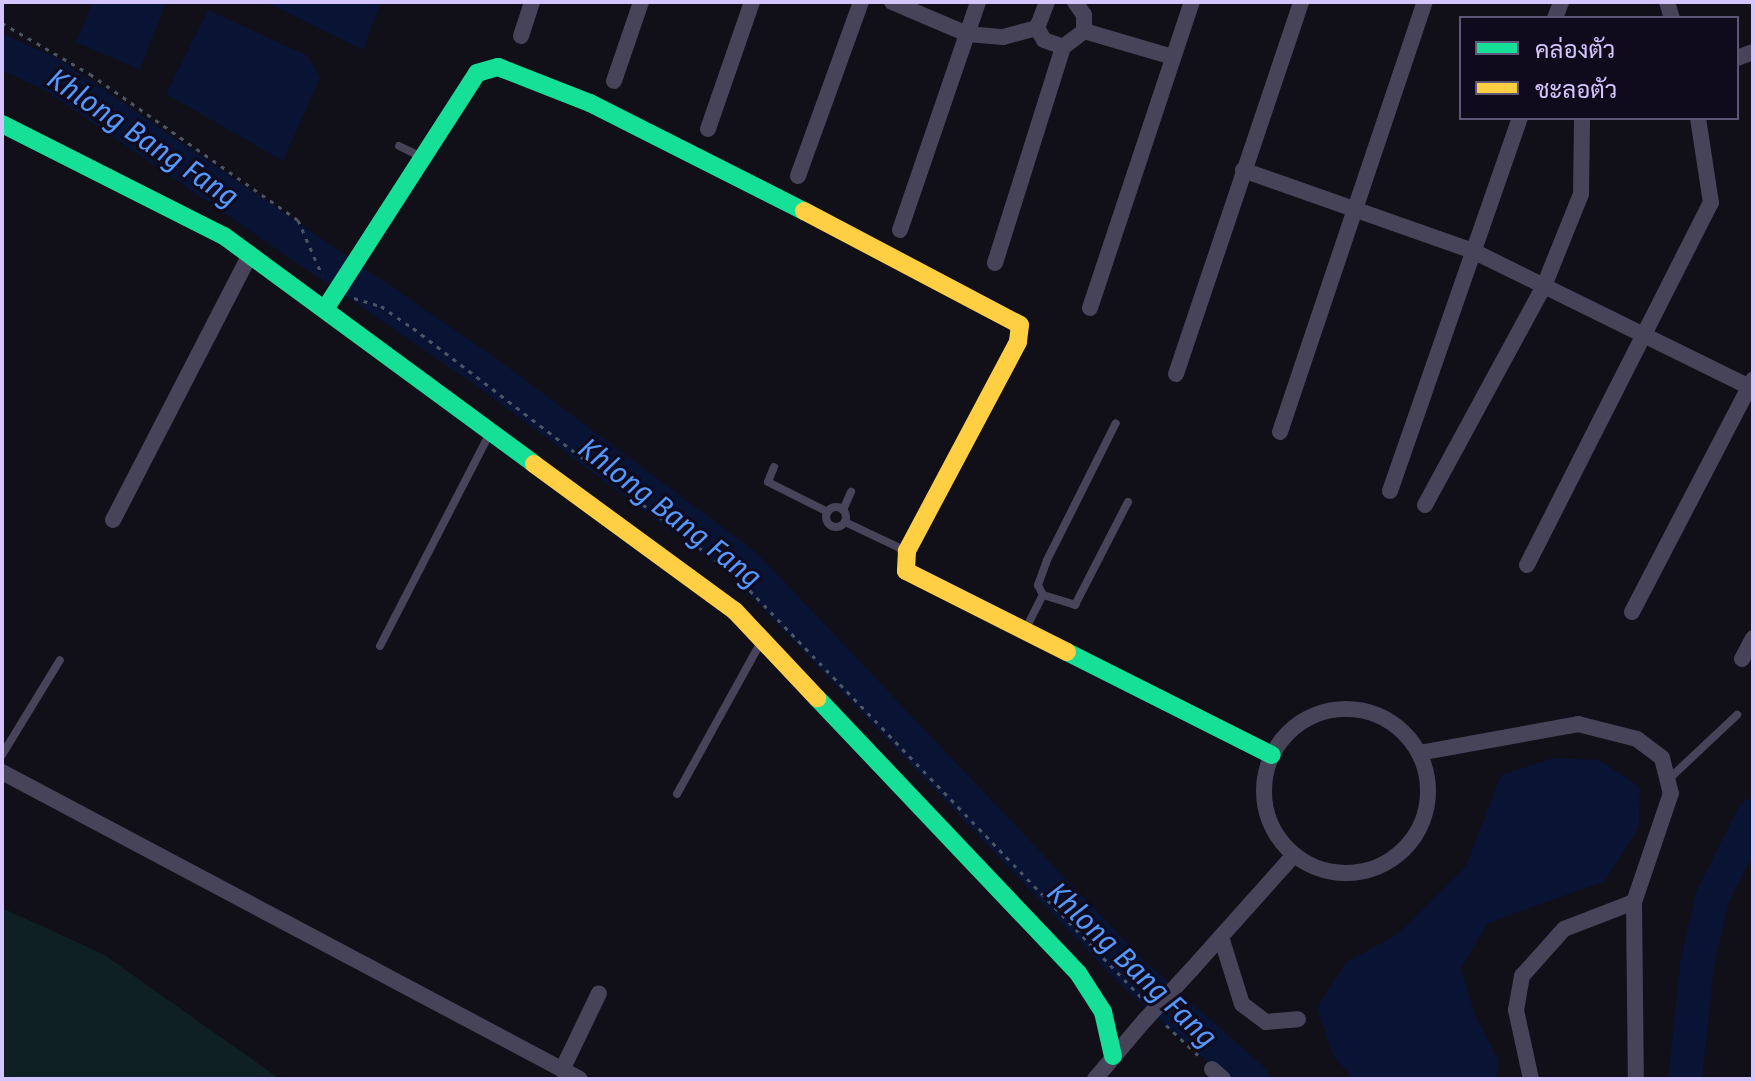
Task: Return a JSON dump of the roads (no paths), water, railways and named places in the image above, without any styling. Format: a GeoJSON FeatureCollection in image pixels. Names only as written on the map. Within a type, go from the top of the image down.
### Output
{"type":"FeatureCollection","features":[{"type":"Feature","properties":{"kind":"street"},"geometry":{"type":"LineString","coordinates":[[521,36],[532,2]]}},
{"type":"Feature","properties":{"kind":"street"},"geometry":{"type":"LineString","coordinates":[[614,81],[641,2]]}},
{"type":"Feature","properties":{"kind":"street"},"geometry":{"type":"LineString","coordinates":[[708,129],[752,2]]}},
{"type":"Feature","properties":{"kind":"street"},"geometry":{"type":"LineString","coordinates":[[798,176],[861,2]]}},
{"type":"Feature","properties":{"kind":"street"},"geometry":{"type":"LineString","coordinates":[[892,2],[967,34],[1003,37],[1037,28]]}},
{"type":"Feature","properties":{"kind":"street"},"geometry":{"type":"LineString","coordinates":[[900,230],[978,2]]}},
{"type":"Feature","properties":{"kind":"street"},"geometry":{"type":"LineString","coordinates":[[1037,28],[1047,2]]}},
{"type":"Feature","properties":{"kind":"street"},"geometry":{"type":"LineString","coordinates":[[1075,2],[1084,15],[1084,31]]}},
{"type":"Feature","properties":{"kind":"street"},"geometry":{"type":"LineString","coordinates":[[1090,308],[1192,2]]}},
{"type":"Feature","properties":{"kind":"street"},"geometry":{"type":"LineString","coordinates":[[1176,374],[1301,2]]}},
{"type":"Feature","properties":{"kind":"street"},"geometry":{"type":"LineString","coordinates":[[1280,432],[1425,2]]}},
{"type":"Feature","properties":{"kind":"street"},"geometry":{"type":"LineString","coordinates":[[1037,28],[1049,44],[1063,47]]}},
{"type":"Feature","properties":{"kind":"street"},"geometry":{"type":"LineString","coordinates":[[995,263],[1063,47],[1084,31]]}},
{"type":"Feature","properties":{"kind":"street"},"geometry":{"type":"LineString","coordinates":[[1084,31],[1173,57]]}},
{"type":"Feature","properties":{"kind":"street"},"geometry":{"type":"LineString","coordinates":[[327,306],[477,73],[498,67],[590,103],[1011,315],[1020,325],[1018,342],[907,551],[906,571],[1272,755]]}},
{"type":"Feature","properties":{"kind":"street"},"geometry":{"type":"LineString","coordinates":[[1390,491],[1519,120]]}},
{"type":"Feature","properties":{"kind":"street"},"geometry":{"type":"LineString","coordinates":[[1425,505],[1544,286],[1581,194],[1582,120]]}},
{"type":"Feature","properties":{"kind":"street"},"geometry":{"type":"LineString","coordinates":[[1527,565],[1711,203],[1698,120]]}},
{"type":"Feature","properties":{"kind":"street"},"geometry":{"type":"LineString","coordinates":[[2,124],[250,254],[327,306],[763,638],[1078,973],[1103,1012],[1113,1056]]}},
{"type":"Feature","properties":{"kind":"street"},"geometry":{"type":"LineString","coordinates":[[1243,170],[1473,251],[1752,385],[1632,612]]}},
{"type":"Feature","properties":{"kind":"street"},"geometry":{"type":"LineString","coordinates":[[113,520],[250,254]]}},
{"type":"Feature","properties":{"kind":"street"},"geometry":{"type":"LineString","coordinates":[[1742,659],[1753,638]]}},
{"type":"Feature","properties":{"kind":"street"},"geometry":{"type":"LineString","coordinates":[[1358,709],[1383,717],[1419,753],[1427,802],[1420,825],[1397,854],[1364,871],[1340,873],[1294,855],[1266,809],[1272,755],[1308,718],[1358,709]]}},
{"type":"Feature","properties":{"kind":"street"},"geometry":{"type":"LineString","coordinates":[[1419,753],[1578,724],[1637,739],[1662,758],[1671,777],[1656,847],[1634,902],[1636,1079]]}},
{"type":"Feature","properties":{"kind":"street"},"geometry":{"type":"LineString","coordinates":[[2,772],[580,1079]]}},
{"type":"Feature","properties":{"kind":"street"},"geometry":{"type":"LineString","coordinates":[[1095,1079],[1294,855]]}},
{"type":"Feature","properties":{"kind":"street"},"geometry":{"type":"LineString","coordinates":[[1531,1079],[1516,1010],[1522,976],[1564,929],[1634,902]]}},
{"type":"Feature","properties":{"kind":"street"},"geometry":{"type":"LineString","coordinates":[[1221,937],[1242,1004],[1266,1022],[1298,1019]]}},
{"type":"Feature","properties":{"kind":"street"},"geometry":{"type":"LineString","coordinates":[[562,1070],[599,993]]}},
{"type":"Feature","properties":{"kind":"lane"},"geometry":{"type":"LineString","coordinates":[[399,146],[423,158]]}},
{"type":"Feature","properties":{"kind":"lane"},"geometry":{"type":"LineString","coordinates":[[1116,423],[1047,560],[1038,585],[1043,595],[1075,605],[1128,502]]}},
{"type":"Feature","properties":{"kind":"lane"},"geometry":{"type":"LineString","coordinates":[[380,646],[492,429]]}},
{"type":"Feature","properties":{"kind":"lane"},"geometry":{"type":"LineString","coordinates":[[774,467],[768,482],[828,512],[843,510]]}},
{"type":"Feature","properties":{"kind":"lane"},"geometry":{"type":"LineString","coordinates":[[845,522],[843,510],[851,492]]}},
{"type":"Feature","properties":{"kind":"lane"},"geometry":{"type":"LineString","coordinates":[[828,512],[833,526],[845,522],[907,551]]}},
{"type":"Feature","properties":{"kind":"lane"},"geometry":{"type":"LineString","coordinates":[[1025,631],[1043,595]]}},
{"type":"Feature","properties":{"kind":"lane"},"geometry":{"type":"LineString","coordinates":[[677,794],[763,638]]}},
{"type":"Feature","properties":{"kind":"lane"},"geometry":{"type":"LineString","coordinates":[[2,755],[60,660]]}},
{"type":"Feature","properties":{"kind":"lane"},"geometry":{"type":"LineString","coordinates":[[1671,777],[1737,715]]}},
{"type":"Feature","properties":{"kind":"water"},"geometry":{"type":"Polygon","coordinates":[[[93,2],[166,2],[140,70],[76,42],[93,2]]]}},
{"type":"Feature","properties":{"kind":"water"},"geometry":{"type":"Polygon","coordinates":[[[265,2],[381,2],[363,50],[265,2]]]}},
{"type":"Feature","properties":{"kind":"water"},"geometry":{"type":"Polygon","coordinates":[[[208,10],[308,56],[320,78],[283,161],[166,94],[208,10]]]}},
{"type":"Feature","properties":{"kind":"water"},"geometry":{"type":"Polygon","coordinates":[[[1553,758],[1599,760],[1640,787],[1639,827],[1605,881],[1488,923],[1461,968],[1475,1015],[1498,1060],[1497,1079],[1354,1079],[1333,1056],[1317,1008],[1346,962],[1398,934],[1466,866],[1501,775],[1553,758]]]}},
{"type":"Feature","properties":{"kind":"waterway","name":"Khlong Bang Fang"},"geometry":{"type":"LineString","coordinates":[[2,52],[51,74],[486,372],[746,566],[1130,971],[1252,1079]]}},
{"type":"Feature","properties":{"kind":"waterway"},"geometry":{"type":"LineString","coordinates":[[1685,1079],[1697,965],[1712,898],[1753,816]]}}]}
